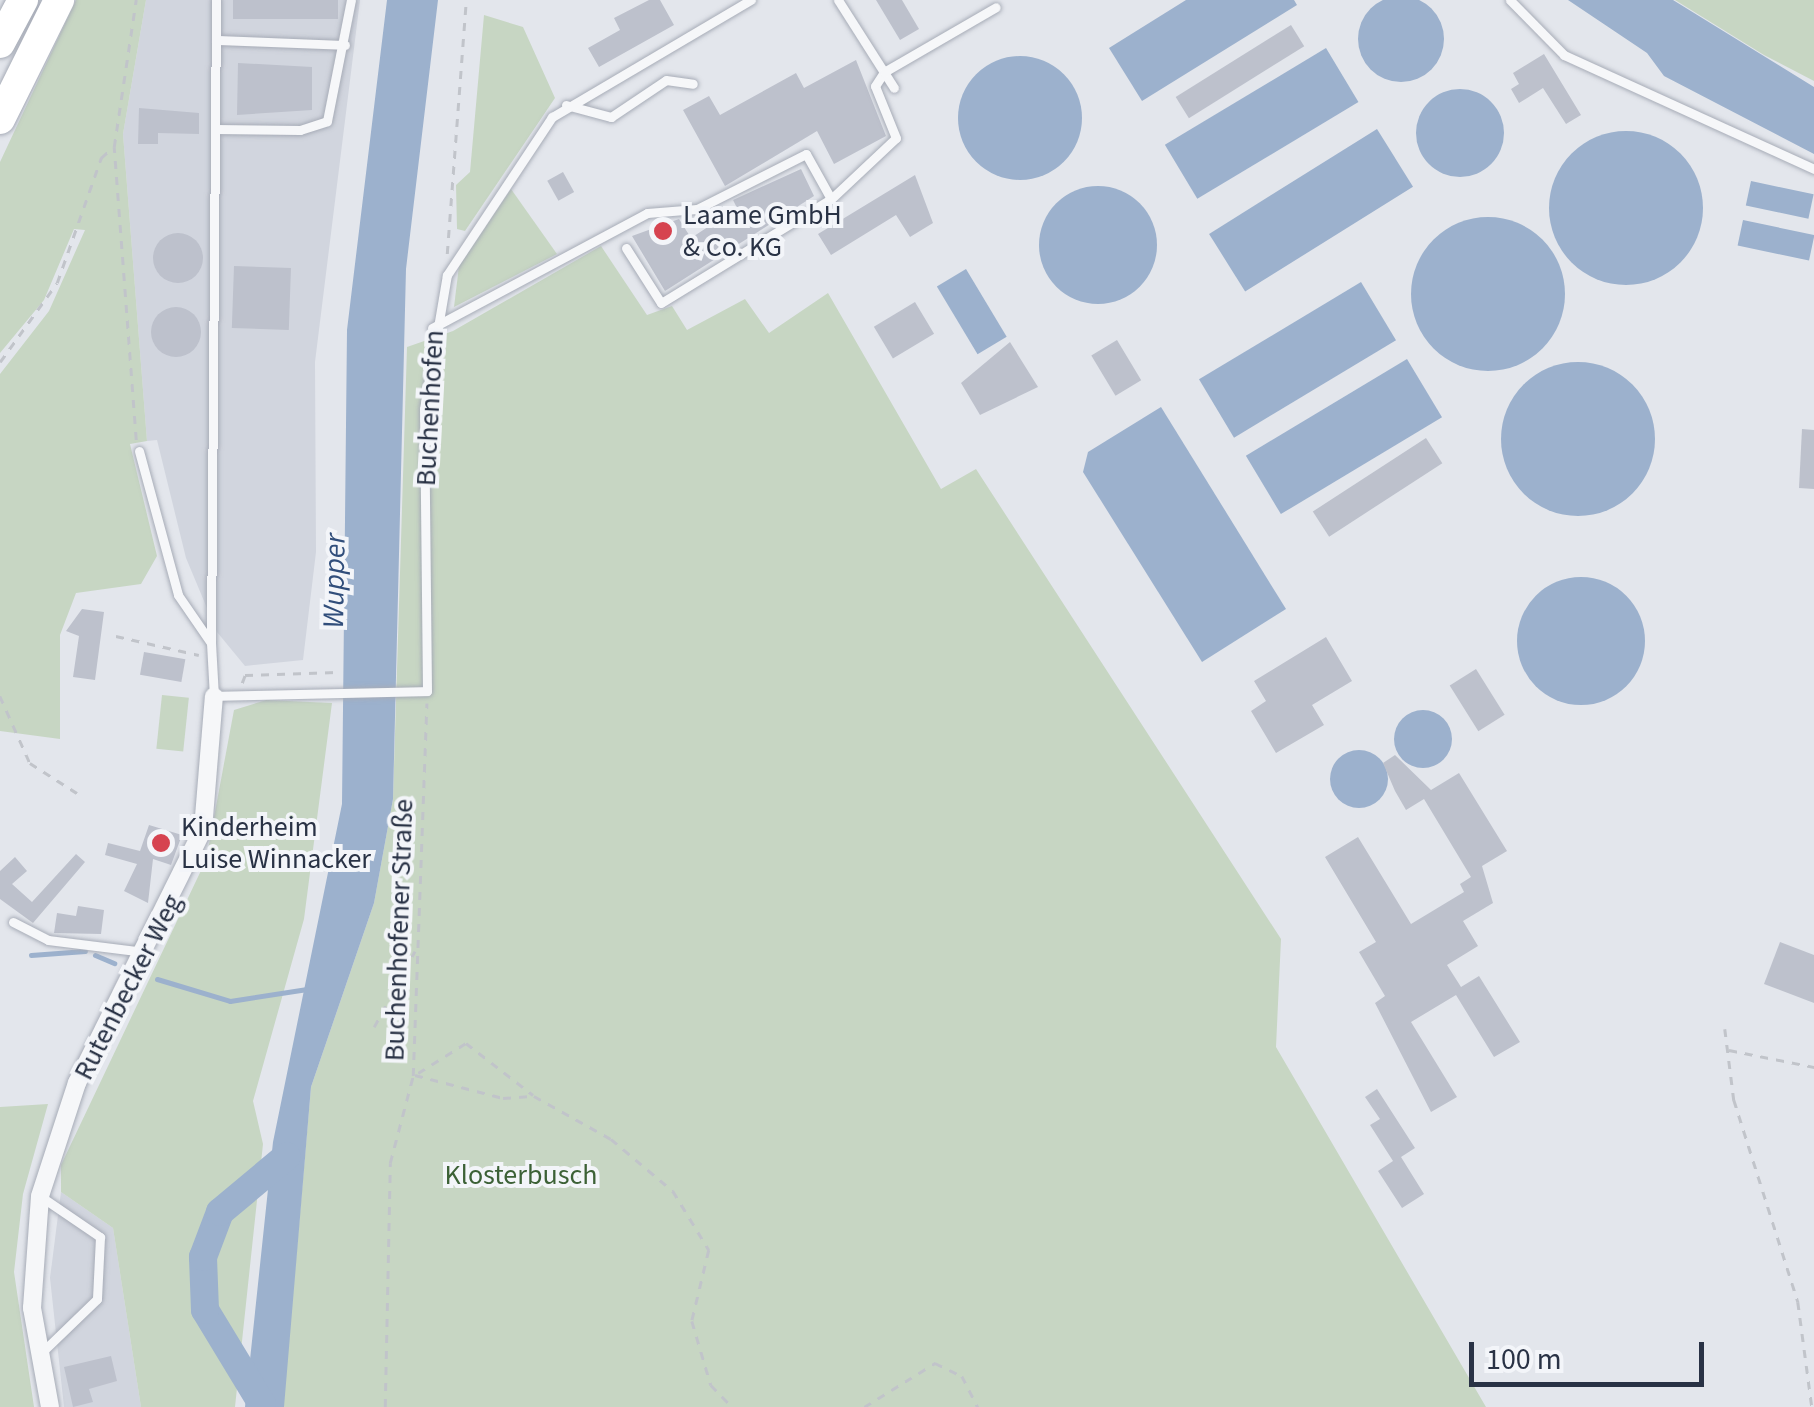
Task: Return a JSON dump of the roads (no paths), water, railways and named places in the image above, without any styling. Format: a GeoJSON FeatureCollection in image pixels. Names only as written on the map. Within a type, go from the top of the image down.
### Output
{"type":"FeatureCollection","features":[{"type":"Feature","properties":{"kind":"highway"},"geometry":{"type":"LineString","coordinates":[[0,44],[23,0]]}},
{"type":"Feature","properties":{"kind":"highway"},"geometry":{"type":"LineString","coordinates":[[0,119],[59,0]]}},
{"type":"Feature","properties":{"kind":"street","name":"Rutenbecker Weg"},"geometry":{"type":"LineString","coordinates":[[50,1407],[38,1356],[31,1272],[40,1196],[76,1083],[146,953],[203,829],[214,696]]}},
{"type":"Feature","properties":{"kind":"lane","name":"Rutenbecker Weg"},"geometry":{"type":"LineString","coordinates":[[214,696],[210,655],[216,0]]}},
{"type":"Feature","properties":{"kind":"lane"},"geometry":{"type":"LineString","coordinates":[[215,129],[300,130],[327,121],[351,0]]}},
{"type":"Feature","properties":{"kind":"lane","name":"Buchenhofen"},"geometry":{"type":"LineString","coordinates":[[214,696],[426,691],[424,409],[432,328],[447,276],[535,134],[566,105],[751,0]]}},
{"type":"Feature","properties":{"kind":"lane"},"geometry":{"type":"LineString","coordinates":[[838,0],[894,88]]}},
{"type":"Feature","properties":{"kind":"lane"},"geometry":{"type":"LineString","coordinates":[[1510,0],[1564,56],[1814,169]]}},
{"type":"Feature","properties":{"kind":"lane"},"geometry":{"type":"LineString","coordinates":[[626,248],[661,303],[832,199],[896,138],[875,86],[884,72],[996,7]]}},
{"type":"Feature","properties":{"kind":"lane"},"geometry":{"type":"LineString","coordinates":[[216,40],[345,45]]}},
{"type":"Feature","properties":{"kind":"lane"},"geometry":{"type":"LineString","coordinates":[[566,105],[611,117],[666,80],[693,84]]}},
{"type":"Feature","properties":{"kind":"lane"},"geometry":{"type":"LineString","coordinates":[[432,328],[647,213],[697,209],[806,154],[832,199]]}},
{"type":"Feature","properties":{"kind":"lane"},"geometry":{"type":"LineString","coordinates":[[138,451],[170,575],[211,643]]}},
{"type":"Feature","properties":{"kind":"lane"},"geometry":{"type":"LineString","coordinates":[[13,922],[48,940],[146,953]]}},
{"type":"Feature","properties":{"kind":"lane"},"geometry":{"type":"LineString","coordinates":[[38,1356],[96,1299],[100,1236],[40,1196]]}},
{"type":"Feature","properties":{"kind":"water"},"geometry":{"type":"Polygon","coordinates":[[[1401,-4],[1418,-1],[1432,8],[1441,22],[1441,56],[1432,70],[1418,79],[1401,82],[1384,79],[1370,70],[1361,56],[1358,39],[1361,22],[1370,8],[1384,-1],[1401,-4]]]}},
{"type":"Feature","properties":{"kind":"water"},"geometry":{"type":"Polygon","coordinates":[[[387,0],[438,0],[406,269],[393,799],[374,903],[311,1087],[284,1407],[245,1407],[273,1142],[342,804],[347,330],[387,0]]]}},
{"type":"Feature","properties":{"kind":"water"},"geometry":{"type":"Polygon","coordinates":[[[1186,0],[1294,0],[1297,5],[1142,101],[1109,48],[1186,0]]]}},
{"type":"Feature","properties":{"kind":"water"},"geometry":{"type":"Polygon","coordinates":[[[1568,0],[1673,0],[1814,87],[1814,154],[1664,76],[1647,53],[1568,0]]]}},
{"type":"Feature","properties":{"kind":"water"},"geometry":{"type":"Polygon","coordinates":[[[1326,48],[1358,102],[1197,199],[1165,145],[1326,48]]]}},
{"type":"Feature","properties":{"kind":"water"},"geometry":{"type":"Polygon","coordinates":[[[1020,56],[1044,61],[1064,74],[1077,94],[1082,118],[1077,142],[1064,162],[1044,175],[1020,180],[996,175],[976,162],[963,142],[958,118],[963,94],[976,74],[996,61],[1020,56]]]}},
{"type":"Feature","properties":{"kind":"water"},"geometry":{"type":"Polygon","coordinates":[[[1460,89],[1485,96],[1497,108],[1504,133],[1497,158],[1485,170],[1460,177],[1435,170],[1423,158],[1416,133],[1423,108],[1435,96],[1460,89]]]}},
{"type":"Feature","properties":{"kind":"water"},"geometry":{"type":"Polygon","coordinates":[[[1377,129],[1413,187],[1245,292],[1209,234],[1377,129]]]}},
{"type":"Feature","properties":{"kind":"water"},"geometry":{"type":"Polygon","coordinates":[[[1626,131],[1655,137],[1680,154],[1697,179],[1703,208],[1697,237],[1680,262],[1655,279],[1626,285],[1597,279],[1572,262],[1555,237],[1549,208],[1555,179],[1572,154],[1597,137],[1626,131]]]}},
{"type":"Feature","properties":{"kind":"water"},"geometry":{"type":"Polygon","coordinates":[[[1751,181],[1814,194],[1808,219],[1746,205],[1751,181]]]}},
{"type":"Feature","properties":{"kind":"water"},"geometry":{"type":"Polygon","coordinates":[[[1098,186],[1121,191],[1140,203],[1152,222],[1157,245],[1152,268],[1140,287],[1121,299],[1098,304],[1075,299],[1056,287],[1044,268],[1039,245],[1044,222],[1056,203],[1075,191],[1098,186]]]}},
{"type":"Feature","properties":{"kind":"water"},"geometry":{"type":"Polygon","coordinates":[[[1488,217],[1517,223],[1542,240],[1559,265],[1565,294],[1559,323],[1542,348],[1517,365],[1488,371],[1459,365],[1434,348],[1417,323],[1411,294],[1417,265],[1434,240],[1459,223],[1488,217]]]}},
{"type":"Feature","properties":{"kind":"water"},"geometry":{"type":"Polygon","coordinates":[[[1743,220],[1814,235],[1809,261],[1738,245],[1743,220]]]}},
{"type":"Feature","properties":{"kind":"water"},"geometry":{"type":"Polygon","coordinates":[[[966,269],[1007,337],[978,354],[937,287],[966,269]]]}},
{"type":"Feature","properties":{"kind":"water"},"geometry":{"type":"Polygon","coordinates":[[[1361,282],[1396,340],[1234,438],[1199,379],[1361,282]]]}},
{"type":"Feature","properties":{"kind":"water"},"geometry":{"type":"Polygon","coordinates":[[[1407,359],[1442,417],[1281,514],[1246,456],[1407,359]]]}},
{"type":"Feature","properties":{"kind":"water"},"geometry":{"type":"Polygon","coordinates":[[[1578,362],[1607,368],[1632,385],[1649,410],[1655,439],[1649,468],[1632,493],[1607,510],[1578,516],[1549,510],[1524,493],[1507,468],[1501,439],[1507,410],[1524,385],[1549,368],[1578,362]]]}},
{"type":"Feature","properties":{"kind":"water"},"geometry":{"type":"Polygon","coordinates":[[[1161,407],[1286,609],[1202,662],[1083,472],[1088,452],[1161,407]]]}},
{"type":"Feature","properties":{"kind":"water"},"geometry":{"type":"Polygon","coordinates":[[[1581,577],[1606,582],[1626,596],[1640,616],[1645,641],[1640,666],[1626,686],[1606,700],[1581,705],[1556,700],[1536,686],[1522,666],[1517,641],[1522,616],[1536,596],[1556,582],[1581,577]]]}},
{"type":"Feature","properties":{"kind":"water"},"geometry":{"type":"Polygon","coordinates":[[[1423,710],[1444,718],[1452,739],[1444,760],[1423,768],[1402,760],[1394,739],[1402,718],[1423,710]]]}},
{"type":"Feature","properties":{"kind":"water"},"geometry":{"type":"Polygon","coordinates":[[[1359,750],[1380,758],[1388,779],[1380,800],[1359,808],[1338,800],[1330,779],[1338,758],[1359,750]]]}},
{"type":"Feature","properties":{"kind":"waterway"},"geometry":{"type":"LineString","coordinates":[[31,955],[85,951]]}},
{"type":"Feature","properties":{"kind":"waterway"},"geometry":{"type":"LineString","coordinates":[[95,955],[114,963]]}},
{"type":"Feature","properties":{"kind":"waterway"},"geometry":{"type":"LineString","coordinates":[[157,979],[230,1001],[307,989]]}},
{"type":"Feature","properties":{"kind":"waterway","name":"Wupper"},"geometry":{"type":"LineString","coordinates":[[262,1404],[205,1310],[203,1257],[220,1212],[287,1156]]}},
{"type":"Feature","properties":{"kind":"place","name":"Laame GmbH & Co. KG"},"geometry":{"type":"Point","coordinates":[663,231]}},
{"type":"Feature","properties":{"kind":"place","name":"Kinderheim Luise Winnacker"},"geometry":{"type":"Point","coordinates":[161,843]}},
{"type":"Feature","properties":{"kind":"park label","name":"Klosterbusch"},"geometry":{"type":"Point","coordinates":[521,1175]}}]}
